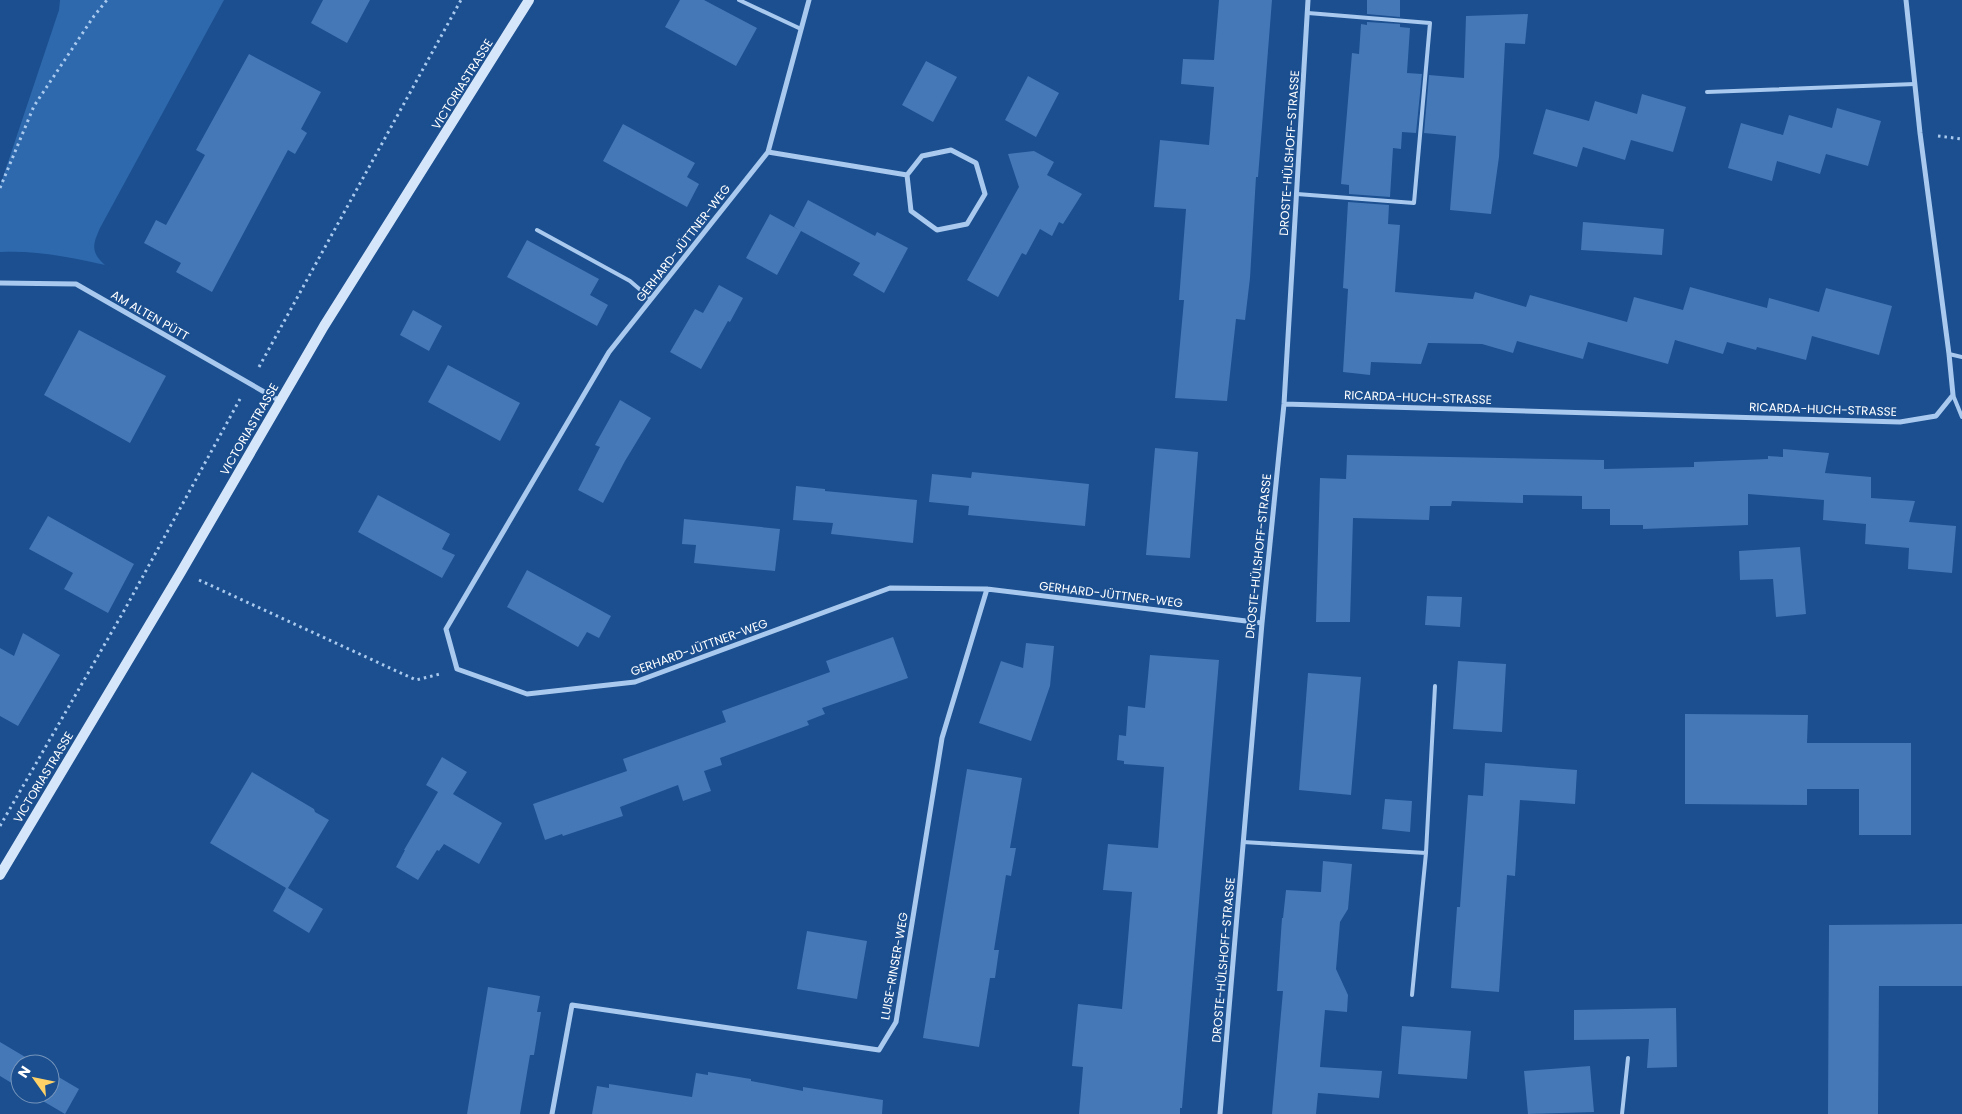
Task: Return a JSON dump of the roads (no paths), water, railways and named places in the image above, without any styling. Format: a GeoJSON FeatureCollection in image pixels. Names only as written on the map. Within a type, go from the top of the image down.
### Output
{"type":"FeatureCollection","features":[{"type":"Feature","properties":{"kind":"main road","name":"VICTORIASTRASSE"},"geometry":{"type":"LineString","coordinates":[[0,875],[181,572],[324,326],[529,0]]}},
{"type":"Feature","properties":{"kind":"street","name":"GERHARD-JÜTTNER-WEG"},"geometry":{"type":"LineString","coordinates":[[809,0],[768,152],[609,352],[446,629],[457,669],[527,694],[635,682],[890,588],[988,589],[1262,623]]}},
{"type":"Feature","properties":{"kind":"street","name":"DROSTE-HÜLSHOFF-STRASSE"},"geometry":{"type":"LineString","coordinates":[[1220,1114],[1262,623],[1284,404],[1308,0]]}},
{"type":"Feature","properties":{"kind":"street"},"geometry":{"type":"LineString","coordinates":[[1906,0],[1953,394]]}},
{"type":"Feature","properties":{"kind":"street"},"geometry":{"type":"LineString","coordinates":[[951,150],[976,163],[985,194],[967,224],[937,230],[910,211],[907,175],[922,156],[951,150]]}},
{"type":"Feature","properties":{"kind":"street"},"geometry":{"type":"LineString","coordinates":[[768,152],[907,175]]}},
{"type":"Feature","properties":{"kind":"street","name":"AM ALTEN PÜTT"},"geometry":{"type":"LineString","coordinates":[[0,283],[76,284],[280,401]]}},
{"type":"Feature","properties":{"kind":"street","name":"RICARDA-HUCH-STRASSE"},"geometry":{"type":"LineString","coordinates":[[1284,404],[1900,422],[1936,416],[1953,394]]}},
{"type":"Feature","properties":{"kind":"street","name":"LUISE-RINSER-WEG"},"geometry":{"type":"LineString","coordinates":[[552,1114],[572,1005],[879,1050],[896,1022],[942,738],[988,589]]}},
{"type":"Feature","properties":{"kind":"lane"},"geometry":{"type":"LineString","coordinates":[[739,0],[801,29]]}},
{"type":"Feature","properties":{"kind":"lane"},"geometry":{"type":"LineString","coordinates":[[1297,194],[1414,203],[1430,23],[1308,13]]}},
{"type":"Feature","properties":{"kind":"lane"},"geometry":{"type":"LineString","coordinates":[[1707,92],[1915,84]]}},
{"type":"Feature","properties":{"kind":"lane"},"geometry":{"type":"LineString","coordinates":[[537,230],[630,282],[651,299]]}},
{"type":"Feature","properties":{"kind":"lane"},"geometry":{"type":"LineString","coordinates":[[1949,354],[1962,357]]}},
{"type":"Feature","properties":{"kind":"lane"},"geometry":{"type":"LineString","coordinates":[[1953,394],[1962,417]]}},
{"type":"Feature","properties":{"kind":"lane"},"geometry":{"type":"LineString","coordinates":[[1412,995],[1426,853],[1435,686]]}},
{"type":"Feature","properties":{"kind":"lane"},"geometry":{"type":"LineString","coordinates":[[1243,842],[1426,853]]}},
{"type":"Feature","properties":{"kind":"lane"},"geometry":{"type":"LineString","coordinates":[[1622,1114],[1628,1058]]}}]}
